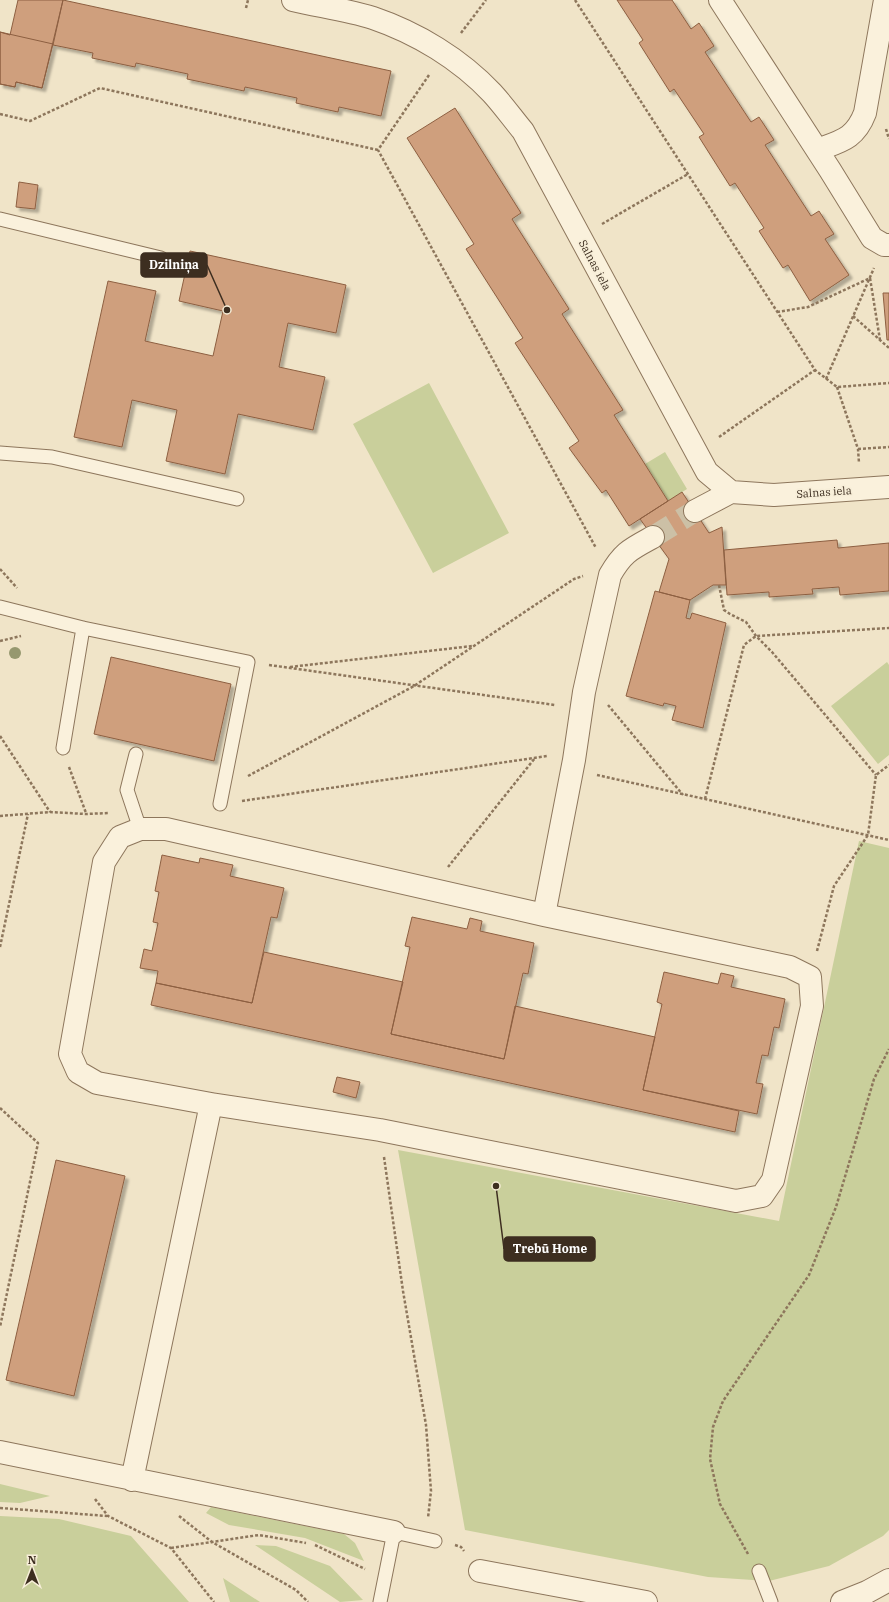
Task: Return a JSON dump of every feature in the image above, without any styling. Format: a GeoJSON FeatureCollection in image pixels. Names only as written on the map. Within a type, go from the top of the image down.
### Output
{"type":"FeatureCollection","features":[{"type":"Feature","properties":{"kind":"street","name":"Salnas iela"},"geometry":{"type":"LineString","coordinates":[[293,0],[372,18],[407,32],[445,53],[492,94],[523,131],[706,472],[731,492],[774,495],[889,487]]}},
{"type":"Feature","properties":{"kind":"street"},"geometry":{"type":"LineString","coordinates":[[720,0],[872,238],[887,245]]}},
{"type":"Feature","properties":{"kind":"street"},"geometry":{"type":"LineString","coordinates":[[817,150],[846,138],[860,125],[865,113],[885,0]]}},
{"type":"Feature","properties":{"kind":"street"},"geometry":{"type":"LineString","coordinates":[[695,511],[731,492]]}},
{"type":"Feature","properties":{"kind":"street"},"geometry":{"type":"LineString","coordinates":[[544,915],[573,765],[582,707],[610,575],[619,560],[630,550],[652,537]]}},
{"type":"Feature","properties":{"kind":"street"},"geometry":{"type":"LineString","coordinates":[[137,820],[166,829],[544,915],[790,967],[810,977],[812,1006],[773,1180],[762,1196],[736,1201],[380,1130],[211,1104],[97,1083],[78,1072],[70,1054],[104,862],[120,837],[137,820]]}},
{"type":"Feature","properties":{"kind":"street"},"geometry":{"type":"LineString","coordinates":[[132,1480],[211,1104]]}},
{"type":"Feature","properties":{"kind":"street"},"geometry":{"type":"LineString","coordinates":[[0,1452],[394,1532]]}},
{"type":"Feature","properties":{"kind":"street"},"geometry":{"type":"LineString","coordinates":[[480,1571],[646,1602]]}},
{"type":"Feature","properties":{"kind":"street"},"geometry":{"type":"LineString","coordinates":[[842,1602],[867,1592],[889,1580]]}},
{"type":"Feature","properties":{"kind":"lane"},"geometry":{"type":"LineString","coordinates":[[0,219],[161,258]]}},
{"type":"Feature","properties":{"kind":"lane"},"geometry":{"type":"LineString","coordinates":[[0,453],[52,456],[237,499]]}},
{"type":"Feature","properties":{"kind":"lane"},"geometry":{"type":"LineString","coordinates":[[0,607],[83,628],[248,662],[220,804]]}},
{"type":"Feature","properties":{"kind":"lane"},"geometry":{"type":"LineString","coordinates":[[63,748],[83,628]]}},
{"type":"Feature","properties":{"kind":"lane"},"geometry":{"type":"LineString","coordinates":[[136,754],[127,790],[137,820]]}},
{"type":"Feature","properties":{"kind":"lane"},"geometry":{"type":"LineString","coordinates":[[380,1602],[394,1532],[428,1539]]}},
{"type":"Feature","properties":{"kind":"lane"},"geometry":{"type":"LineString","coordinates":[[759,1571],[771,1602]]}},
{"type":"Feature","properties":{"kind":"path"},"geometry":{"type":"LineString","coordinates":[[246,8],[248,0]]}},
{"type":"Feature","properties":{"kind":"path"},"geometry":{"type":"LineString","coordinates":[[378,150],[445,53],[486,0]]}},
{"type":"Feature","properties":{"kind":"path"},"geometry":{"type":"LineString","coordinates":[[575,0],[815,370],[836,387],[858,449],[861,490]]}},
{"type":"Feature","properties":{"kind":"path"},"geometry":{"type":"LineString","coordinates":[[0,114],[30,121],[100,88],[378,150],[610,575]]}},
{"type":"Feature","properties":{"kind":"path"},"geometry":{"type":"LineString","coordinates":[[580,237],[688,174]]}},
{"type":"Feature","properties":{"kind":"path"},"geometry":{"type":"LineString","coordinates":[[826,380],[870,278],[887,245]]}},
{"type":"Feature","properties":{"kind":"path"},"geometry":{"type":"LineString","coordinates":[[778,312],[808,307],[870,278]]}},
{"type":"Feature","properties":{"kind":"path"},"geometry":{"type":"LineString","coordinates":[[870,278],[880,340]]}},
{"type":"Feature","properties":{"kind":"path"},"geometry":{"type":"LineString","coordinates":[[854,316],[889,348]]}},
{"type":"Feature","properties":{"kind":"path"},"geometry":{"type":"LineString","coordinates":[[696,453],[815,370]]}},
{"type":"Feature","properties":{"kind":"path"},"geometry":{"type":"LineString","coordinates":[[836,387],[889,383]]}},
{"type":"Feature","properties":{"kind":"path"},"geometry":{"type":"LineString","coordinates":[[858,449],[889,447]]}},
{"type":"Feature","properties":{"kind":"path"},"geometry":{"type":"LineString","coordinates":[[220,804],[241,780],[414,686],[574,579],[587,575]]}},
{"type":"Feature","properties":{"kind":"path"},"geometry":{"type":"LineString","coordinates":[[719,585],[724,610],[746,622],[756,636],[772,652],[876,775]]}},
{"type":"Feature","properties":{"kind":"path"},"geometry":{"type":"LineString","coordinates":[[705,799],[744,645],[756,636],[889,628]]}},
{"type":"Feature","properties":{"kind":"path"},"geometry":{"type":"LineString","coordinates":[[285,668],[474,646]]}},
{"type":"Feature","properties":{"kind":"path"},"geometry":{"type":"LineString","coordinates":[[248,662],[414,686],[582,707]]}},
{"type":"Feature","properties":{"kind":"path"},"geometry":{"type":"LineString","coordinates":[[607,704],[684,795]]}},
{"type":"Feature","properties":{"kind":"path"},"geometry":{"type":"LineString","coordinates":[[0,736],[50,812]]}},
{"type":"Feature","properties":{"kind":"path"},"geometry":{"type":"LineString","coordinates":[[63,748],[86,814]]}},
{"type":"Feature","properties":{"kind":"path"},"geometry":{"type":"LineString","coordinates":[[220,804],[550,755],[573,765],[684,795],[889,840]]}},
{"type":"Feature","properties":{"kind":"path"},"geometry":{"type":"LineString","coordinates":[[430,889],[535,757]]}},
{"type":"Feature","properties":{"kind":"path"},"geometry":{"type":"LineString","coordinates":[[810,977],[834,886],[868,835],[876,775],[889,765]]}},
{"type":"Feature","properties":{"kind":"path"},"geometry":{"type":"LineString","coordinates":[[0,816],[50,812],[86,814],[137,820]]}},
{"type":"Feature","properties":{"kind":"path"},"geometry":{"type":"LineString","coordinates":[[0,947],[28,814]]}},
{"type":"Feature","properties":{"kind":"path"},"geometry":{"type":"LineString","coordinates":[[759,1571],[720,1504],[710,1459],[713,1427],[723,1401],[809,1275],[836,1207],[874,1080],[889,1049]]}},
{"type":"Feature","properties":{"kind":"path"},"geometry":{"type":"LineString","coordinates":[[0,1108],[38,1143],[0,1327]]}},
{"type":"Feature","properties":{"kind":"path"},"geometry":{"type":"LineString","coordinates":[[380,1130],[402,1283],[426,1425],[431,1491],[428,1516],[428,1539]]}},
{"type":"Feature","properties":{"kind":"path"},"geometry":{"type":"LineString","coordinates":[[73,1468],[108,1516]]}},
{"type":"Feature","properties":{"kind":"path"},"geometry":{"type":"LineString","coordinates":[[0,1508],[108,1516],[171,1548],[214,1602]]}},
{"type":"Feature","properties":{"kind":"path"},"geometry":{"type":"LineString","coordinates":[[175,1513],[212,1542],[296,1590],[308,1602]]}},
{"type":"Feature","properties":{"kind":"path"},"geometry":{"type":"LineString","coordinates":[[171,1548],[259,1535],[317,1545],[384,1579]]}},
{"type":"Feature","properties":{"kind":"green space"},"geometry":{"type":"Polygon","coordinates":[[[429,383],[509,533],[433,573],[353,424],[429,383]]]}},
{"type":"Feature","properties":{"kind":"green space"},"geometry":{"type":"Polygon","coordinates":[[[665,452],[687,489],[668,501],[645,464],[665,452]]]}},
{"type":"Feature","properties":{"kind":"green space"},"geometry":{"type":"Polygon","coordinates":[[[887,662],[889,665],[889,755],[878,764],[831,706],[887,662]]]}},
{"type":"Feature","properties":{"kind":"green space"},"geometry":{"type":"Polygon","coordinates":[[[859,841],[889,848],[889,1530],[883,1536],[829,1566],[769,1581],[708,1577],[465,1530],[398,1150],[779,1221],[859,841]]]}},
{"type":"Feature","properties":{"kind":"green space"},"geometry":{"type":"Polygon","coordinates":[[[0,1484],[50,1496],[20,1503],[0,1502],[0,1484]]]}},
{"type":"Feature","properties":{"kind":"green space"},"geometry":{"type":"Polygon","coordinates":[[[211,1507],[344,1534],[355,1543],[364,1561],[305,1538],[229,1525],[206,1513],[211,1507]]]}},
{"type":"Feature","properties":{"kind":"green space"},"geometry":{"type":"Polygon","coordinates":[[[0,1516],[59,1519],[131,1536],[189,1602],[0,1602],[0,1516]]]}},
{"type":"Feature","properties":{"kind":"green space"},"geometry":{"type":"Polygon","coordinates":[[[255,1545],[276,1546],[330,1566],[363,1600],[340,1602],[255,1545]]]}},
{"type":"Feature","properties":{"kind":"green space"},"geometry":{"type":"Polygon","coordinates":[[[223,1578],[260,1602],[230,1602],[223,1578]]]}},
{"type":"Feature","properties":{"kind":"building"},"geometry":{"type":"Polygon","coordinates":[[[18,0],[63,0],[42,88],[16,82],[15,87],[0,84],[0,32],[10,35],[18,0]]]}},
{"type":"Feature","properties":{"kind":"building"},"geometry":{"type":"Polygon","coordinates":[[[63,0],[391,71],[381,116],[339,107],[338,112],[296,103],[297,98],[245,87],[244,91],[187,79],[188,74],[136,63],[135,67],[92,58],[93,53],[53,45],[63,0]]]}},
{"type":"Feature","properties":{"kind":"building"},"geometry":{"type":"Polygon","coordinates":[[[617,0],[672,0],[691,29],[699,23],[714,46],[705,52],[751,122],[759,117],[774,140],[765,145],[811,216],[819,211],[834,234],[825,239],[849,275],[810,301],[788,265],[783,268],[759,231],[764,228],[735,183],[730,186],[699,137],[704,134],[674,89],[670,92],[639,43],[643,40],[617,0]]]}},
{"type":"Feature","properties":{"kind":"building"},"geometry":{"type":"Polygon","coordinates":[[[0,32],[53,44],[42,88],[16,82],[15,87],[0,84],[0,32]]]}},
{"type":"Feature","properties":{"kind":"building"},"geometry":{"type":"Polygon","coordinates":[[[455,108],[521,213],[512,219],[569,309],[562,314],[623,410],[614,415],[668,501],[629,526],[606,490],[602,493],[569,448],[579,441],[515,343],[523,338],[466,249],[474,244],[407,138],[455,108]]]}},
{"type":"Feature","properties":{"kind":"building"},"geometry":{"type":"Polygon","coordinates":[[[19,182],[38,185],[35,209],[16,207],[19,182]]]}},
{"type":"Feature","properties":{"kind":"building"},"geometry":{"type":"Polygon","coordinates":[[[190,251],[346,285],[336,333],[288,323],[279,367],[325,377],[313,430],[238,414],[225,474],[166,461],[177,410],[132,400],[122,447],[74,437],[108,281],[156,291],[145,341],[213,356],[223,311],[179,301],[190,251]]]}},
{"type":"Feature","properties":{"kind":"building"},"geometry":{"type":"Polygon","coordinates":[[[883,293],[889,293],[889,340],[887,340],[883,293]]]}},
{"type":"Feature","properties":{"kind":"building"},"geometry":{"type":"Polygon","coordinates":[[[682,492],[709,533],[722,527],[726,585],[713,585],[690,600],[659,592],[669,559],[640,519],[682,492]]]}},
{"type":"Feature","properties":{"kind":"building"},"geometry":{"type":"Polygon","coordinates":[[[837,540],[838,548],[889,543],[889,591],[840,595],[839,587],[812,589],[813,594],[769,597],[769,592],[727,595],[724,550],[837,540]]]}},
{"type":"Feature","properties":{"kind":"building"},"geometry":{"type":"Polygon","coordinates":[[[655,591],[690,600],[686,618],[690,619],[692,613],[726,623],[703,728],[672,720],[676,706],[664,703],[663,706],[626,696],[655,591]]]}},
{"type":"Feature","properties":{"kind":"building"},"geometry":{"type":"Polygon","coordinates":[[[111,657],[231,684],[214,761],[94,734],[111,657]]]}},
{"type":"Feature","properties":{"kind":"building"},"geometry":{"type":"Polygon","coordinates":[[[162,855],[199,863],[200,858],[233,865],[230,876],[284,888],[277,918],[271,917],[252,1003],[156,983],[158,971],[140,968],[144,949],[152,951],[158,923],[153,922],[159,892],[155,891],[162,855]]]}},
{"type":"Feature","properties":{"kind":"building"},"geometry":{"type":"Polygon","coordinates":[[[412,917],[467,929],[470,918],[482,921],[480,931],[534,943],[528,974],[523,973],[504,1059],[391,1034],[410,947],[405,946],[412,917]]]}},
{"type":"Feature","properties":{"kind":"building"},"geometry":{"type":"Polygon","coordinates":[[[264,952],[403,982],[391,1034],[504,1059],[515,1006],[655,1037],[643,1090],[739,1111],[735,1132],[151,1005],[156,983],[252,1003],[264,952]]]}},
{"type":"Feature","properties":{"kind":"building"},"geometry":{"type":"Polygon","coordinates":[[[664,972],[718,984],[721,973],[734,976],[731,987],[785,999],[779,1028],[774,1027],[768,1056],[762,1055],[756,1083],[763,1084],[757,1114],[643,1090],[662,1004],[657,1002],[664,972]]]}},
{"type":"Feature","properties":{"kind":"building"},"geometry":{"type":"Polygon","coordinates":[[[337,1077],[360,1082],[356,1098],[333,1092],[337,1077]]]}},
{"type":"Feature","properties":{"kind":"building"},"geometry":{"type":"Polygon","coordinates":[[[56,1160],[125,1176],[74,1396],[6,1380],[56,1160]]]}},
{"type":"Feature","properties":{"kind":"tunnel"},"geometry":{"type":"LineString","coordinates":[[653,537],[695,511]]}},
{"type":"Feature","properties":{"kind":"place","name":"Dzilniņa"},"geometry":{"type":"Point","coordinates":[227,310]}},
{"type":"Feature","properties":{"kind":"place","name":"Trebū Home"},"geometry":{"type":"Point","coordinates":[496,1186]}}]}
